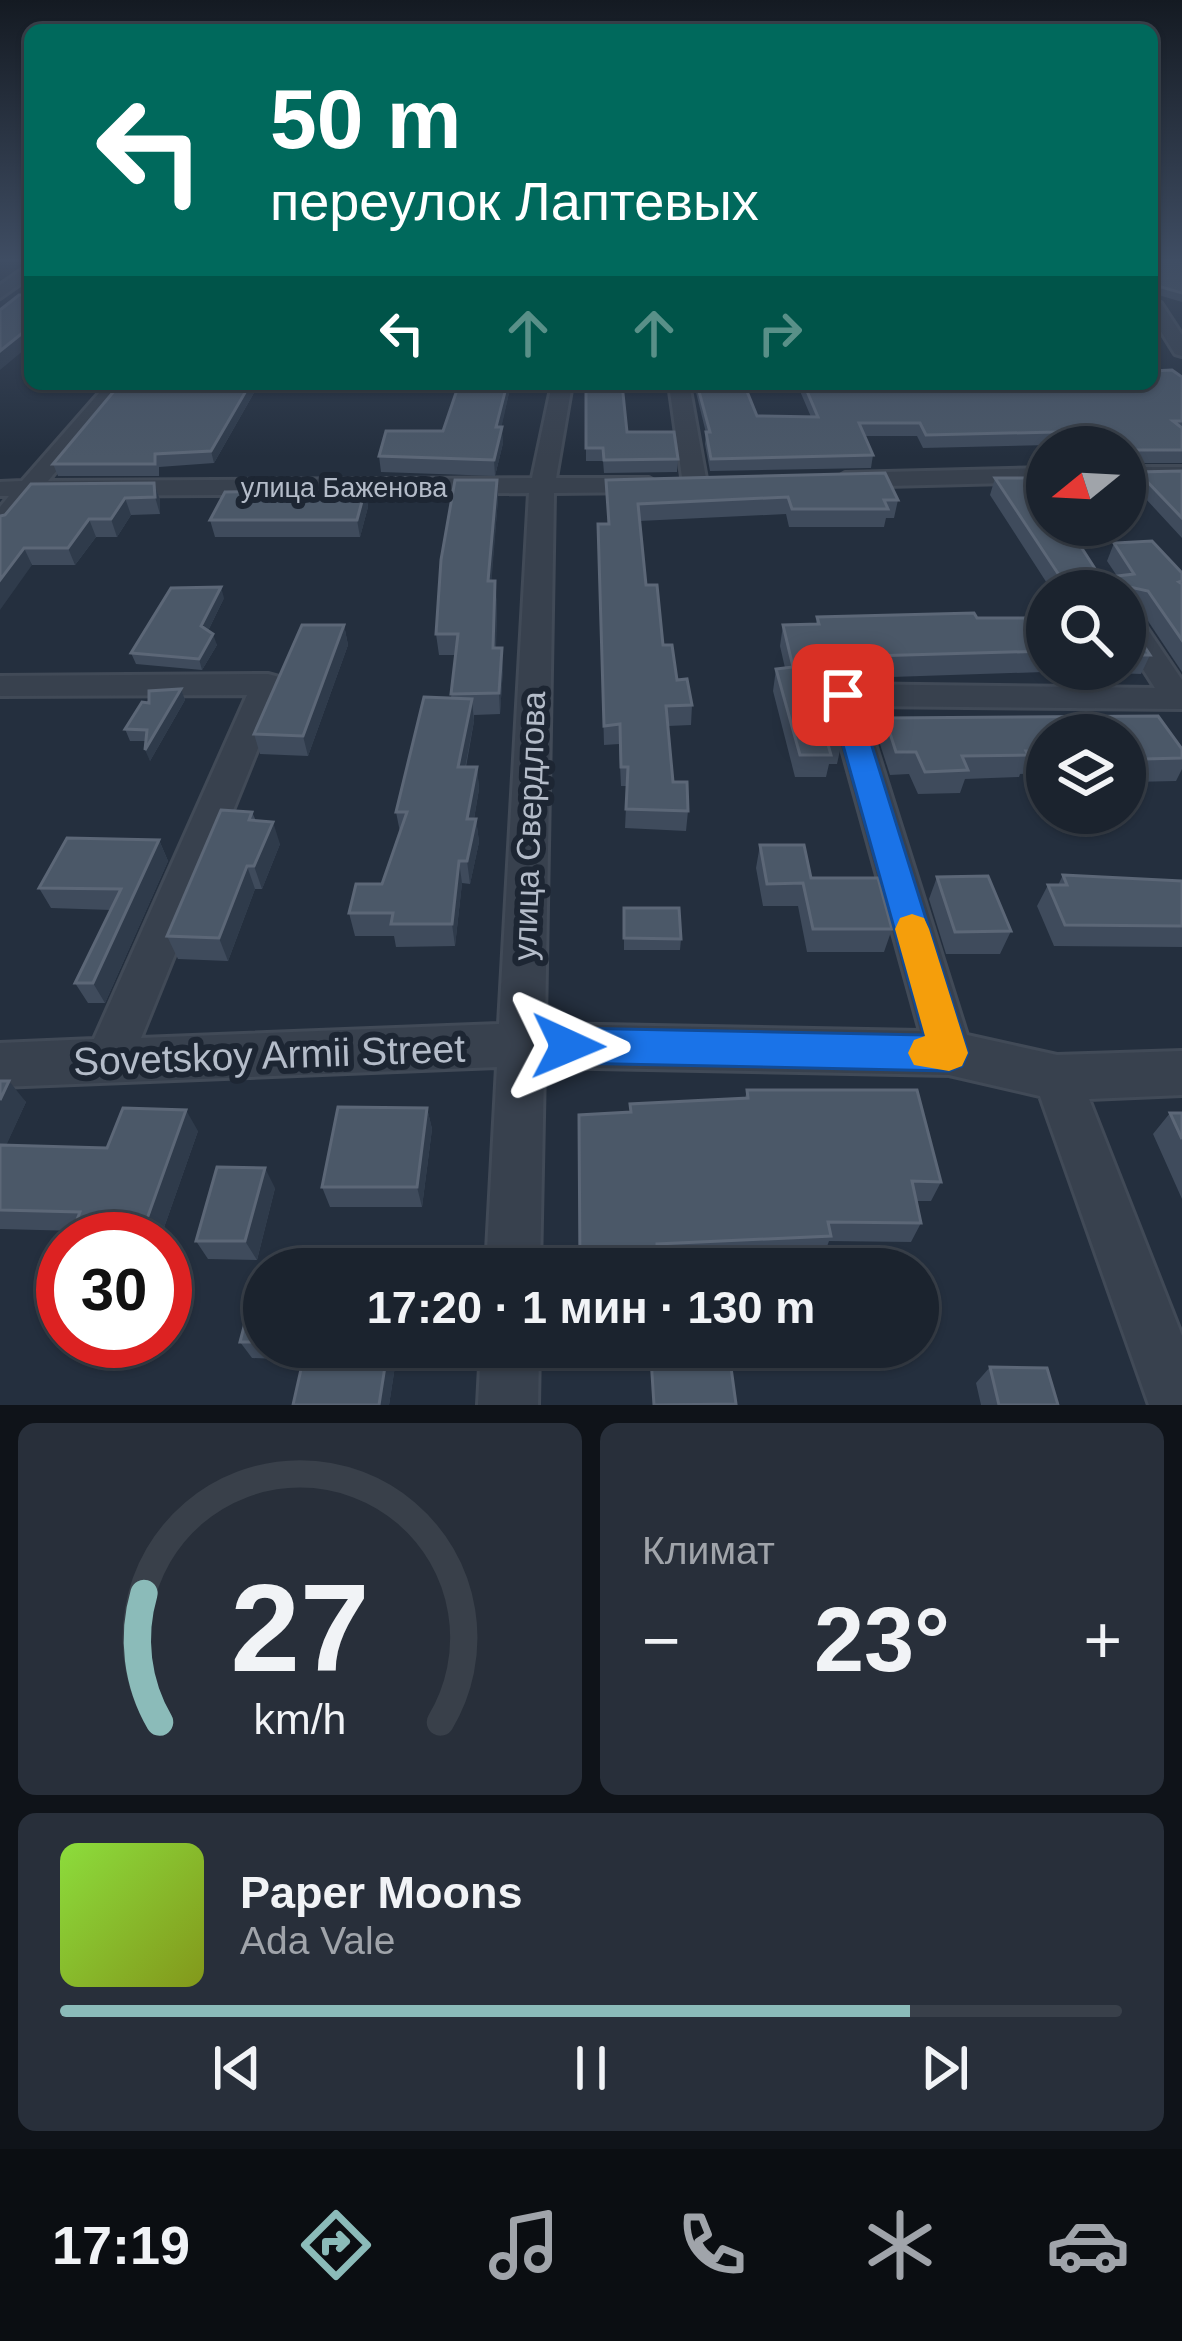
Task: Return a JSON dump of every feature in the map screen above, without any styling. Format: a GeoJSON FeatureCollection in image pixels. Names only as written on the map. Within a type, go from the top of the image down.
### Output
{"type":"FeatureCollection","features":[{"type":"Feature","properties":{"kind":"street"},"geometry":{"type":"LineString","coordinates":[[0,523],[113,390]]}},
{"type":"Feature","properties":{"kind":"street","name":"улица Свердлова"},"geometry":{"type":"LineString","coordinates":[[514,1248],[542,487],[561,390]]}},
{"type":"Feature","properties":{"kind":"street","name":"улица Баженова"},"geometry":{"type":"LineString","coordinates":[[0,489],[706,484],[682,390]]}},
{"type":"Feature","properties":{"kind":"street"},"geometry":{"type":"LineString","coordinates":[[1146,474],[1182,474]]}},
{"type":"Feature","properties":{"kind":"street"},"geometry":{"type":"LineString","coordinates":[[830,480],[1026,475]]}},
{"type":"Feature","properties":{"kind":"street"},"geometry":{"type":"LineString","coordinates":[[949,1053],[843,695],[1178,699],[1146,650]]}},
{"type":"Feature","properties":{"kind":"street"},"geometry":{"type":"LineString","coordinates":[[0,686],[268,684],[108,1062]]}},
{"type":"Feature","properties":{"kind":"street","name":"Sovetskoy Armii Street"},"geometry":{"type":"LineString","coordinates":[[0,1065],[521,1045],[949,1053],[1057,1078],[1182,1073]]}},
{"type":"Feature","properties":{"kind":"street"},"geometry":{"type":"LineString","coordinates":[[1057,1078],[1179,1405]]}},
{"type":"Feature","properties":{"kind":"street"},"geometry":{"type":"LineString","coordinates":[[508,1405],[509,1368]]}},
{"type":"Feature","properties":{"kind":"building"},"geometry":{"type":"Polygon","coordinates":[[[0,326],[24,326],[24,332],[0,351],[0,326]]]}},
{"type":"Feature","properties":{"kind":"building"},"geometry":{"type":"Polygon","coordinates":[[[1172,370],[1182,377],[1182,421],[1173,421],[1182,428],[1182,450],[1146,450],[1146,426],[1026,426],[1026,433],[926,435],[920,423],[859,423],[873,455],[711,459],[706,432],[710,432],[699,390],[746,390],[757,416],[818,417],[807,390],[1158,390],[1158,371],[1172,370]]]}},
{"type":"Feature","properties":{"kind":"building"},"geometry":{"type":"Polygon","coordinates":[[[115,390],[247,390],[211,451],[155,454],[155,464],[53,464],[115,390]]]}},
{"type":"Feature","properties":{"kind":"building"},"geometry":{"type":"Polygon","coordinates":[[[457,390],[505,390],[494,460],[379,456],[386,431],[443,431],[457,390]]]}},
{"type":"Feature","properties":{"kind":"building"},"geometry":{"type":"Polygon","coordinates":[[[586,390],[623,390],[627,432],[674,432],[678,459],[604,460],[603,448],[586,448],[586,390]]]}},
{"type":"Feature","properties":{"kind":"building"},"geometry":{"type":"Polygon","coordinates":[[[1182,471],[1182,518],[1146,480],[1146,472],[1182,471]]]}},
{"type":"Feature","properties":{"kind":"building"},"geometry":{"type":"Polygon","coordinates":[[[885,473],[898,500],[884,500],[888,509],[792,509],[788,497],[638,504],[646,585],[657,585],[663,645],[672,645],[677,680],[687,679],[692,705],[666,706],[673,782],[687,782],[688,811],[626,809],[628,767],[621,767],[620,724],[604,726],[598,524],[609,524],[606,480],[885,473]]]}},
{"type":"Feature","properties":{"kind":"building"},"geometry":{"type":"Polygon","coordinates":[[[995,478],[1026,478],[1026,525],[995,478]]]}},
{"type":"Feature","properties":{"kind":"building"},"geometry":{"type":"Polygon","coordinates":[[[455,480],[497,480],[488,581],[495,581],[493,648],[502,648],[499,693],[451,694],[458,634],[436,634],[441,560],[455,480]]]}},
{"type":"Feature","properties":{"kind":"building"},"geometry":{"type":"Polygon","coordinates":[[[154,483],[155,497],[125,498],[111,519],[89,519],[68,548],[24,548],[0,580],[0,516],[31,484],[154,483]]]}},
{"type":"Feature","properties":{"kind":"building"},"geometry":{"type":"Polygon","coordinates":[[[365,490],[357,520],[210,520],[225,492],[365,490]]]}},
{"type":"Feature","properties":{"kind":"building"},"geometry":{"type":"Polygon","coordinates":[[[1152,541],[1182,573],[1182,640],[1148,591],[1146,570],[1131,570],[1116,546],[1146,546],[1152,541]]]}},
{"type":"Feature","properties":{"kind":"building"},"geometry":{"type":"Polygon","coordinates":[[[1040,546],[1080,546],[1096,570],[1056,570],[1040,546]]]}},
{"type":"Feature","properties":{"kind":"building"},"geometry":{"type":"Polygon","coordinates":[[[221,587],[201,626],[213,634],[199,659],[131,653],[171,588],[221,587]]]}},
{"type":"Feature","properties":{"kind":"building"},"geometry":{"type":"Polygon","coordinates":[[[974,613],[977,618],[1026,618],[1026,652],[836,657],[827,674],[842,741],[827,741],[831,755],[800,755],[776,669],[793,667],[783,625],[819,624],[817,617],[974,613]]]}},
{"type":"Feature","properties":{"kind":"building"},"geometry":{"type":"Polygon","coordinates":[[[302,625],[344,625],[303,736],[254,734],[302,625]]]}},
{"type":"Feature","properties":{"kind":"building"},"geometry":{"type":"Polygon","coordinates":[[[181,689],[145,750],[147,730],[125,729],[142,702],[149,703],[149,691],[181,689]]]}},
{"type":"Feature","properties":{"kind":"building"},"geometry":{"type":"Polygon","coordinates":[[[424,697],[472,699],[458,767],[477,767],[467,819],[476,819],[467,861],[459,861],[452,924],[391,924],[393,913],[349,913],[356,884],[382,884],[407,812],[396,812],[424,697]]]}},
{"type":"Feature","properties":{"kind":"building"},"geometry":{"type":"Polygon","coordinates":[[[1146,716],[1158,716],[1182,749],[1182,758],[1146,759],[1146,716]]]}},
{"type":"Feature","properties":{"kind":"building"},"geometry":{"type":"Polygon","coordinates":[[[1026,717],[1026,755],[962,756],[968,770],[925,772],[916,752],[896,752],[885,718],[1026,717]]]}},
{"type":"Feature","properties":{"kind":"building"},"geometry":{"type":"Polygon","coordinates":[[[221,810],[252,812],[249,820],[273,822],[254,866],[247,866],[219,938],[167,936],[221,810]]]}},
{"type":"Feature","properties":{"kind":"building"},"geometry":{"type":"Polygon","coordinates":[[[67,838],[159,840],[93,983],[75,983],[121,889],[39,888],[67,838]]]}},
{"type":"Feature","properties":{"kind":"building"},"geometry":{"type":"Polygon","coordinates":[[[760,845],[804,845],[811,878],[878,878],[892,929],[813,929],[803,883],[767,884],[760,845]]]}},
{"type":"Feature","properties":{"kind":"building"},"geometry":{"type":"Polygon","coordinates":[[[1063,875],[1182,881],[1182,926],[1065,925],[1048,885],[1067,885],[1063,875]]]}},
{"type":"Feature","properties":{"kind":"building"},"geometry":{"type":"Polygon","coordinates":[[[988,876],[1011,931],[955,932],[937,877],[988,876]]]}},
{"type":"Feature","properties":{"kind":"building"},"geometry":{"type":"Polygon","coordinates":[[[624,908],[679,908],[681,939],[624,938],[624,908]]]}},
{"type":"Feature","properties":{"kind":"building"},"geometry":{"type":"Polygon","coordinates":[[[747,1090],[917,1090],[941,1182],[912,1181],[921,1223],[828,1222],[831,1236],[657,1244],[657,1248],[580,1248],[579,1115],[631,1112],[630,1104],[748,1098],[747,1090]]]}},
{"type":"Feature","properties":{"kind":"building"},"geometry":{"type":"Polygon","coordinates":[[[338,1107],[427,1108],[417,1187],[322,1187],[338,1107]]]}},
{"type":"Feature","properties":{"kind":"building"},"geometry":{"type":"Polygon","coordinates":[[[123,1108],[186,1110],[149,1212],[0,1210],[0,1145],[107,1148],[123,1108]]]}},
{"type":"Feature","properties":{"kind":"building"},"geometry":{"type":"Polygon","coordinates":[[[1170,1113],[1182,1113],[1182,1139],[1170,1113]]]}},
{"type":"Feature","properties":{"kind":"building"},"geometry":{"type":"Polygon","coordinates":[[[217,1167],[265,1168],[245,1241],[196,1241],[217,1167]]]}},
{"type":"Feature","properties":{"kind":"building"},"geometry":{"type":"Polygon","coordinates":[[[990,1367],[1047,1368],[1058,1405],[999,1405],[990,1367]]]}},
{"type":"Feature","properties":{"kind":"building"},"geometry":{"type":"Polygon","coordinates":[[[301,1368],[385,1368],[379,1405],[293,1405],[301,1368]]]}},
{"type":"Feature","properties":{"kind":"building"},"geometry":{"type":"Polygon","coordinates":[[[652,1368],[731,1368],[736,1404],[654,1405],[652,1368]]]}},
{"type":"Feature","properties":{"kind":"slow traffic"},"geometry":{"type":"LineString","coordinates":[[912,929],[949,1053],[928,1053]]}},
{"type":"Feature","properties":{"kind":"route"},"geometry":{"type":"LineString","coordinates":[[568,1046],[949,1053],[843,695]]}}]}
